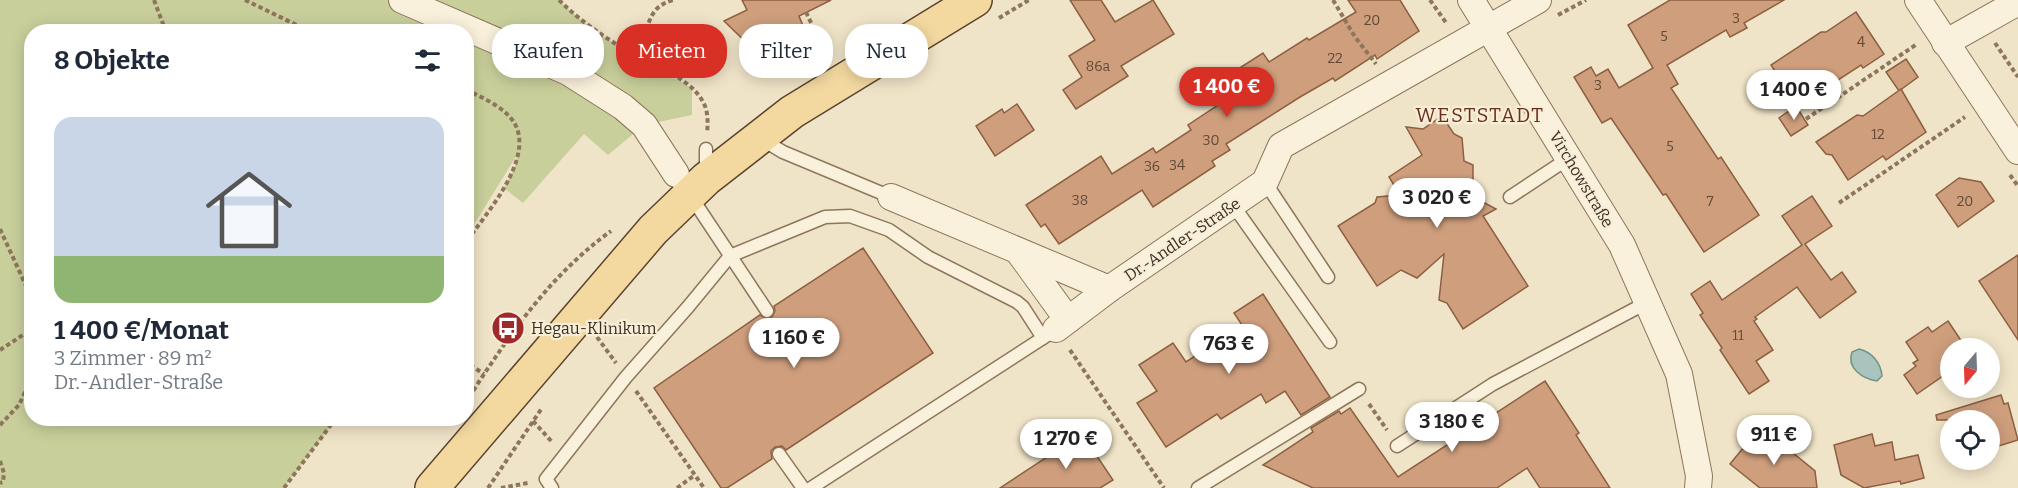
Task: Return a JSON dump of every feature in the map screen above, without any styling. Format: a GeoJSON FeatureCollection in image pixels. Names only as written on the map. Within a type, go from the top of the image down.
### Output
{"type":"FeatureCollection","features":[{"type":"Feature","properties":{"kind":"main road"},"geometry":{"type":"LineString","coordinates":[[432,488],[653,230],[695,174],[758,137],[792,112],[975,0]]}},
{"type":"Feature","properties":{"kind":"street"},"geometry":{"type":"LineString","coordinates":[[402,0],[457,24]]}},
{"type":"Feature","properties":{"kind":"street","name":"Virchowstraße"},"geometry":{"type":"LineString","coordinates":[[1471,0],[1621,244],[1648,302],[1679,374],[1699,476],[1698,488]]}},
{"type":"Feature","properties":{"kind":"street"},"geometry":{"type":"LineString","coordinates":[[1265,183],[1281,146],[1538,0]]}},
{"type":"Feature","properties":{"kind":"street"},"geometry":{"type":"LineString","coordinates":[[1918,0],[1933,43],[2018,151]]}},
{"type":"Feature","properties":{"kind":"street"},"geometry":{"type":"LineString","coordinates":[[1933,43],[1981,22],[2018,2]]}},
{"type":"Feature","properties":{"kind":"street"},"geometry":{"type":"LineString","coordinates":[[474,31],[568,72],[623,107],[695,174]]}},
{"type":"Feature","properties":{"kind":"street","name":"Dr.-Andler-Straße"},"geometry":{"type":"LineString","coordinates":[[891,197],[1109,289],[1265,183]]}},
{"type":"Feature","properties":{"kind":"street"},"geometry":{"type":"LineString","coordinates":[[1018,251],[1056,329],[1109,289]]}},
{"type":"Feature","properties":{"kind":"lane","name":"Dr.-Andler-Straße"},"geometry":{"type":"LineString","coordinates":[[758,137],[783,152],[891,197]]}},
{"type":"Feature","properties":{"kind":"lane"},"geometry":{"type":"LineString","coordinates":[[1510,197],[1569,158]]}},
{"type":"Feature","properties":{"kind":"lane"},"geometry":{"type":"LineString","coordinates":[[695,174],[730,256],[767,311]]}},
{"type":"Feature","properties":{"kind":"lane"},"geometry":{"type":"LineString","coordinates":[[1265,183],[1328,277]]}},
{"type":"Feature","properties":{"kind":"lane"},"geometry":{"type":"LineString","coordinates":[[1233,205],[1330,342]]}},
{"type":"Feature","properties":{"kind":"lane"},"geometry":{"type":"LineString","coordinates":[[549,484],[564,457],[626,377],[730,256],[825,217],[850,216],[889,230],[928,257],[1017,302],[1056,329],[811,488]]}},
{"type":"Feature","properties":{"kind":"lane"},"geometry":{"type":"LineString","coordinates":[[1397,446],[1493,384],[1648,302]]}},
{"type":"Feature","properties":{"kind":"lane"},"geometry":{"type":"LineString","coordinates":[[1198,488],[1359,389]]}},
{"type":"Feature","properties":{"kind":"lane"},"geometry":{"type":"LineString","coordinates":[[779,454],[803,488]]}},
{"type":"Feature","properties":{"kind":"path"},"geometry":{"type":"LineString","coordinates":[[154,0],[163,24]]}},
{"type":"Feature","properties":{"kind":"path"},"geometry":{"type":"LineString","coordinates":[[245,0],[294,24]]}},
{"type":"Feature","properties":{"kind":"path"},"geometry":{"type":"LineString","coordinates":[[559,0],[579,20],[616,43]]}},
{"type":"Feature","properties":{"kind":"path"},"geometry":{"type":"LineString","coordinates":[[647,24],[649,17],[658,8],[673,0]]}},
{"type":"Feature","properties":{"kind":"path"},"geometry":{"type":"LineString","coordinates":[[1333,0],[1355,37],[1382,72]]}},
{"type":"Feature","properties":{"kind":"path"},"geometry":{"type":"LineString","coordinates":[[806,12],[811,24]]}},
{"type":"Feature","properties":{"kind":"path"},"geometry":{"type":"LineString","coordinates":[[1981,22],[2018,77]]}},
{"type":"Feature","properties":{"kind":"path"},"geometry":{"type":"LineString","coordinates":[[1806,118],[1933,43]]}},
{"type":"Feature","properties":{"kind":"path"},"geometry":{"type":"LineString","coordinates":[[677,78],[692,89],[705,105],[708,120],[695,174]]}},
{"type":"Feature","properties":{"kind":"path"},"geometry":{"type":"LineString","coordinates":[[474,93],[483,97],[514,123],[520,143],[515,166],[504,188],[474,231]]}},
{"type":"Feature","properties":{"kind":"path"},"geometry":{"type":"LineString","coordinates":[[1839,203],[1969,115]]}},
{"type":"Feature","properties":{"kind":"path"},"geometry":{"type":"LineString","coordinates":[[474,388],[512,331],[565,268],[616,227]]}},
{"type":"Feature","properties":{"kind":"path"},"geometry":{"type":"LineString","coordinates":[[0,229],[24,282]]}},
{"type":"Feature","properties":{"kind":"path"},"geometry":{"type":"LineString","coordinates":[[1056,329],[1164,488]]}},
{"type":"Feature","properties":{"kind":"path"},"geometry":{"type":"LineString","coordinates":[[0,350],[24,334]]}},
{"type":"Feature","properties":{"kind":"path"},"geometry":{"type":"LineString","coordinates":[[591,344],[597,337],[704,488]]}},
{"type":"Feature","properties":{"kind":"path"},"geometry":{"type":"LineString","coordinates":[[474,368],[484,374]]}},
{"type":"Feature","properties":{"kind":"path"},"geometry":{"type":"LineString","coordinates":[[1359,389],[1397,446]]}},
{"type":"Feature","properties":{"kind":"path"},"geometry":{"type":"LineString","coordinates":[[0,425],[19,405],[24,394]]}},
{"type":"Feature","properties":{"kind":"path"},"geometry":{"type":"LineString","coordinates":[[488,488],[547,402]]}},
{"type":"Feature","properties":{"kind":"path"},"geometry":{"type":"LineString","coordinates":[[533,420],[564,457]]}},
{"type":"Feature","properties":{"kind":"path"},"geometry":{"type":"LineString","coordinates":[[284,488],[330,426]]}},
{"type":"Feature","properties":{"kind":"path"},"geometry":{"type":"LineString","coordinates":[[0,461],[4,473],[3,482],[0,483]]}},
{"type":"Feature","properties":{"kind":"path"},"geometry":{"type":"LineString","coordinates":[[677,488],[695,475]]}},
{"type":"Feature","properties":{"kind":"path"},"geometry":{"type":"LineString","coordinates":[[501,488],[549,484]]}},
{"type":"Feature","properties":{"kind":"green space"},"geometry":{"type":"Polygon","coordinates":[[[0,0],[559,0],[587,24],[492,24],[492,78],[604,78],[604,37],[616,44],[616,78],[674,78],[692,89],[692,115],[644,125],[608,155],[584,134],[523,203],[504,188],[515,166],[517,155],[474,225],[474,24],[24,24],[24,426],[331,426],[284,488],[0,488],[0,0]]]}},
{"type":"Feature","properties":{"kind":"water"},"geometry":{"type":"Polygon","coordinates":[[[1859,349],[1872,355],[1878,363],[1882,376],[1877,381],[1861,375],[1851,363],[1852,352],[1859,349]]]}},
{"type":"Feature","properties":{"kind":"building"},"geometry":{"type":"Polygon","coordinates":[[[742,0],[831,0],[799,16],[802,24],[739,24],[739,36],[724,21],[747,10],[742,0]]]}},
{"type":"Feature","properties":{"kind":"building"},"geometry":{"type":"Polygon","coordinates":[[[1070,0],[1101,0],[1115,22],[1153,0],[1174,34],[1121,66],[1128,76],[1076,109],[1063,90],[1082,77],[1069,56],[1095,40],[1070,0]]]}},
{"type":"Feature","properties":{"kind":"building"},"geometry":{"type":"Polygon","coordinates":[[[1348,0],[1400,0],[1419,31],[1377,59],[1375,55],[1335,81],[1333,78],[1300,97],[1226,144],[1230,150],[1212,161],[1215,166],[1153,207],[1142,190],[1059,244],[1045,224],[1041,227],[1026,205],[1101,156],[1112,174],[1153,148],[1156,153],[1191,130],[1188,125],[1224,101],[1213,85],[1263,53],[1269,62],[1307,38],[1309,40],[1356,12],[1348,0]]]}},
{"type":"Feature","properties":{"kind":"building"},"geometry":{"type":"Polygon","coordinates":[[[1670,0],[1784,0],[1744,23],[1747,28],[1730,37],[1726,30],[1667,65],[1678,84],[1671,88],[1718,159],[1721,157],[1759,215],[1704,252],[1666,194],[1663,195],[1611,118],[1602,123],[1574,77],[1591,67],[1596,76],[1608,69],[1619,88],[1653,68],[1628,25],[1670,0]]]}},
{"type":"Feature","properties":{"kind":"building"},"geometry":{"type":"Polygon","coordinates":[[[1856,12],[1884,54],[1863,68],[1861,65],[1798,106],[1771,65],[1856,12]]]}},
{"type":"Feature","properties":{"kind":"building"},"geometry":{"type":"Polygon","coordinates":[[[1906,59],[1918,77],[1899,91],[1886,72],[1906,59]]]}},
{"type":"Feature","properties":{"kind":"building"},"geometry":{"type":"Polygon","coordinates":[[[1901,89],[1926,132],[1886,160],[1883,156],[1848,180],[1832,155],[1826,154],[1816,142],[1857,115],[1863,116],[1901,89]]]}},
{"type":"Feature","properties":{"kind":"building"},"geometry":{"type":"Polygon","coordinates":[[[1017,104],[1034,130],[995,156],[976,126],[1002,109],[1004,113],[1017,104]]]}},
{"type":"Feature","properties":{"kind":"building"},"geometry":{"type":"Polygon","coordinates":[[[1796,106],[1808,125],[1791,136],[1779,118],[1796,106]]]}},
{"type":"Feature","properties":{"kind":"building"},"geometry":{"type":"Polygon","coordinates":[[[1442,116],[1454,134],[1462,138],[1464,161],[1473,165],[1473,189],[1481,193],[1481,201],[1496,209],[1483,216],[1528,286],[1463,329],[1447,303],[1439,300],[1444,254],[1417,278],[1401,270],[1377,286],[1338,226],[1375,203],[1377,197],[1400,195],[1389,177],[1422,155],[1406,127],[1423,129],[1442,116]]]}},
{"type":"Feature","properties":{"kind":"building"},"geometry":{"type":"Polygon","coordinates":[[[1959,178],[1981,182],[1994,201],[1958,227],[1936,195],[1959,178]]]}},
{"type":"Feature","properties":{"kind":"building"},"geometry":{"type":"Polygon","coordinates":[[[1812,196],[1832,226],[1805,244],[1831,280],[1842,272],[1856,292],[1820,318],[1797,287],[1755,317],[1757,319],[1754,321],[1773,350],[1756,361],[1769,381],[1749,394],[1720,350],[1722,348],[1700,315],[1703,313],[1691,294],[1710,281],[1722,300],[1802,245],[1782,216],[1812,196]]]}},
{"type":"Feature","properties":{"kind":"building"},"geometry":{"type":"Polygon","coordinates":[[[863,248],[933,353],[786,450],[782,446],[775,447],[771,451],[772,459],[727,488],[721,488],[654,388],[760,315],[767,319],[772,317],[775,311],[774,306],[863,248]]]}},
{"type":"Feature","properties":{"kind":"building"},"geometry":{"type":"Polygon","coordinates":[[[2018,255],[2018,340],[1979,281],[2018,255]]]}},
{"type":"Feature","properties":{"kind":"building"},"geometry":{"type":"Polygon","coordinates":[[[1263,294],[1330,397],[1301,415],[1285,391],[1266,403],[1261,394],[1221,419],[1217,414],[1166,447],[1137,403],[1157,391],[1139,365],[1173,343],[1186,362],[1242,325],[1234,313],[1263,294]]]}},
{"type":"Feature","properties":{"kind":"building"},"geometry":{"type":"Polygon","coordinates":[[[1948,321],[1959,338],[1940,338],[1940,378],[1917,394],[1904,375],[1916,366],[1913,363],[1918,360],[1906,342],[1928,327],[1932,332],[1948,321]]]}},
{"type":"Feature","properties":{"kind":"building"},"geometry":{"type":"Polygon","coordinates":[[[1545,381],[1579,433],[1576,435],[1610,488],[1540,488],[1527,468],[1497,488],[1313,488],[1263,465],[1313,432],[1311,428],[1339,411],[1341,414],[1350,408],[1398,477],[1545,381]]]}},
{"type":"Feature","properties":{"kind":"building"},"geometry":{"type":"Polygon","coordinates":[[[2000,395],[2004,404],[2008,403],[2018,440],[2000,446],[2000,410],[1952,410],[1991,398],[2000,398],[2000,395]]]}},
{"type":"Feature","properties":{"kind":"building"},"geometry":{"type":"Polygon","coordinates":[[[1082,434],[1113,480],[1100,488],[1000,488],[1082,434]]]}},
{"type":"Feature","properties":{"kind":"building"},"geometry":{"type":"Polygon","coordinates":[[[1872,434],[1875,446],[1892,442],[1895,460],[1918,455],[1924,478],[1901,484],[1900,481],[1864,488],[1841,475],[1834,445],[1872,434]]]}},
{"type":"Feature","properties":{"kind":"building"},"geometry":{"type":"Polygon","coordinates":[[[1771,435],[1815,471],[1817,488],[1760,488],[1730,464],[1753,436],[1763,445],[1771,435]]]}},
{"type":"Feature","properties":{"kind":"place","name":"Hegau-Klinikum"},"geometry":{"type":"Point","coordinates":[508,328]}},
{"type":"Feature","properties":{"kind":"district","name":"WESTSTADT"},"geometry":{"type":"Point","coordinates":[1480,115]}}]}
